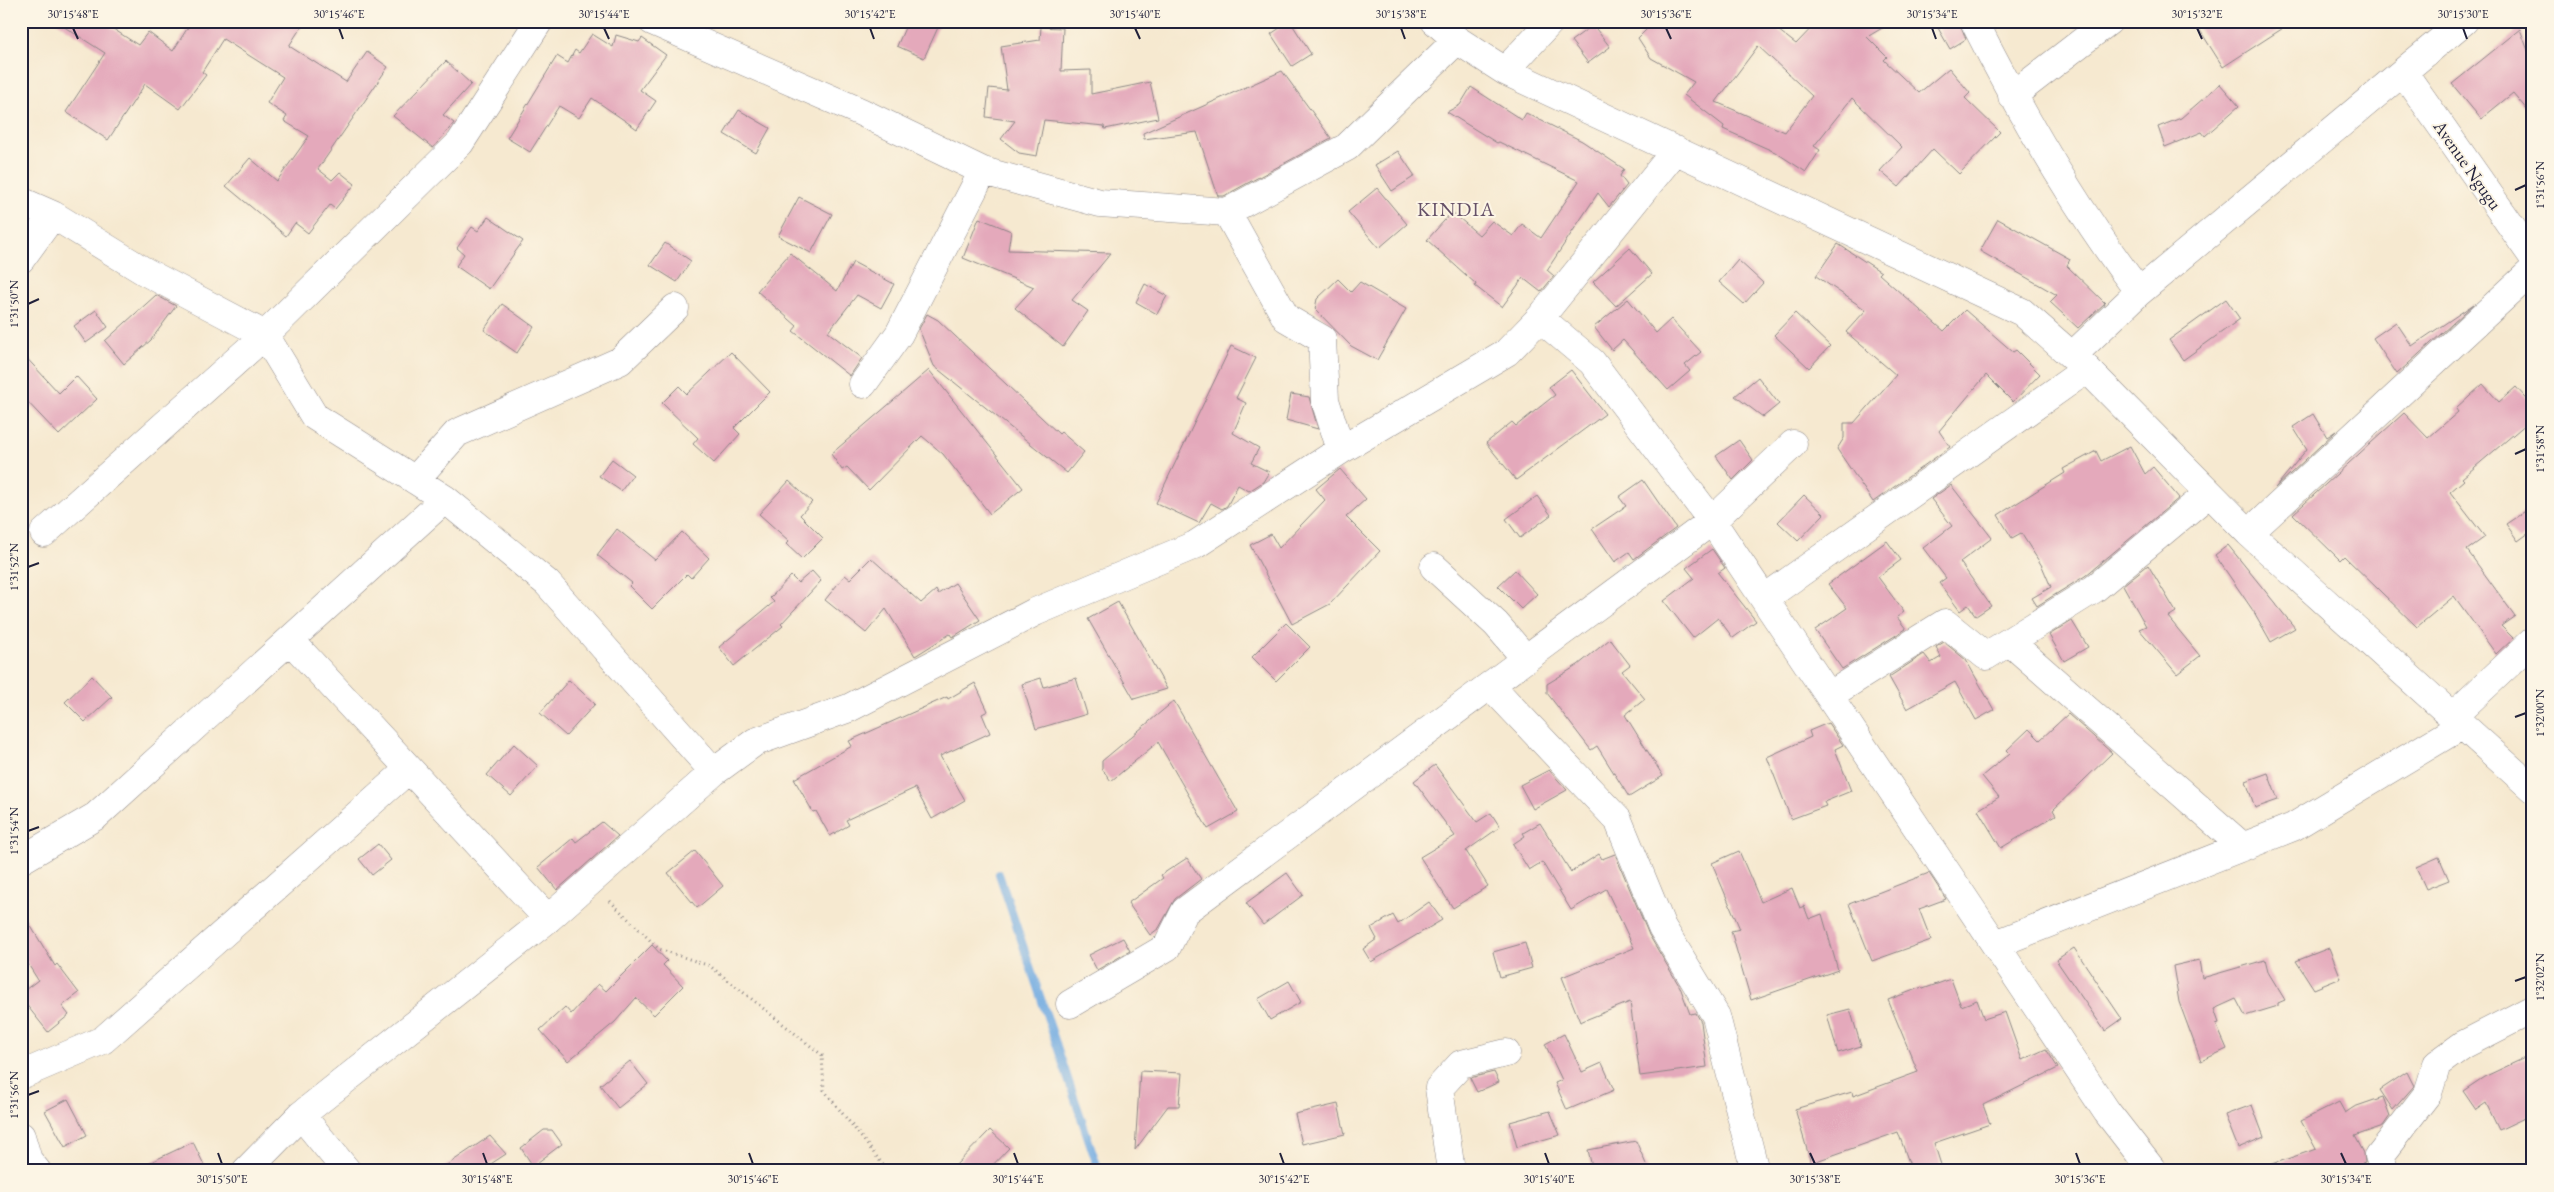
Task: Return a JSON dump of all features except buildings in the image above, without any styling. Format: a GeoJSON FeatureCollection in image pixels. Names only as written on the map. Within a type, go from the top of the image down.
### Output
{"type":"FeatureCollection","features":[{"type":"Feature","properties":{"kind":"street"},"geometry":{"type":"LineString","coordinates":[[44,533],[265,335],[460,142],[539,21]]}},
{"type":"Feature","properties":{"kind":"street"},"geometry":{"type":"LineString","coordinates":[[652,21],[861,112],[983,171],[1100,203],[1227,212],[1347,147],[1457,40]]}},
{"type":"Feature","properties":{"kind":"street"},"geometry":{"type":"LineString","coordinates":[[1435,21],[1457,40],[1513,62],[1676,150],[2022,312],[2079,362],[2208,494],[2249,533],[2533,790]]}},
{"type":"Feature","properties":{"kind":"street"},"geometry":{"type":"LineString","coordinates":[[1513,62],[1520,21]]}},
{"type":"Feature","properties":{"kind":"street"},"geometry":{"type":"LineString","coordinates":[[1513,62],[1551,21]]}},
{"type":"Feature","properties":{"kind":"street"},"geometry":{"type":"LineString","coordinates":[[1974,21],[2012,96],[2115,260],[2139,292]]}},
{"type":"Feature","properties":{"kind":"street"},"geometry":{"type":"LineString","coordinates":[[2012,96],[2109,21]]}},
{"type":"Feature","properties":{"kind":"street"},"geometry":{"type":"LineString","coordinates":[[1765,598],[2079,362],[2139,292],[2404,73],[2464,21]]}},
{"type":"Feature","properties":{"kind":"street","name":"Avenue Ngugu"},"geometry":{"type":"LineString","coordinates":[[2404,73],[2533,257]]}},
{"type":"Feature","properties":{"kind":"street"},"geometry":{"type":"LineString","coordinates":[[246,1171],[301,1115],[548,919],[714,772],[755,742],[849,708],[1035,612],[1195,544],[1341,450],[1507,352],[1540,318],[1676,150]]}},
{"type":"Feature","properties":{"kind":"street"},"geometry":{"type":"LineString","coordinates":[[863,384],[900,334],[983,171]]}},
{"type":"Feature","properties":{"kind":"street"},"geometry":{"type":"LineString","coordinates":[[21,201],[54,215],[144,271],[265,335],[314,416],[445,499],[547,583],[714,772]]}},
{"type":"Feature","properties":{"kind":"street"},"geometry":{"type":"LineString","coordinates":[[1227,212],[1286,318],[1322,339],[1325,400],[1341,450]]}},
{"type":"Feature","properties":{"kind":"street"},"geometry":{"type":"LineString","coordinates":[[21,259],[54,215]]}},
{"type":"Feature","properties":{"kind":"street"},"geometry":{"type":"LineString","coordinates":[[2249,533],[2533,270]]}},
{"type":"Feature","properties":{"kind":"street"},"geometry":{"type":"LineString","coordinates":[[415,480],[457,433],[620,361],[675,308]]}},
{"type":"Feature","properties":{"kind":"street"},"geometry":{"type":"LineString","coordinates":[[1540,318],[1592,362],[1712,521],[2108,1112],[2153,1171]]}},
{"type":"Feature","properties":{"kind":"street"},"geometry":{"type":"LineString","coordinates":[[1070,1004],[1167,947],[1185,911],[1712,521],[1793,444]]}},
{"type":"Feature","properties":{"kind":"street"},"geometry":{"type":"LineString","coordinates":[[1830,695],[1945,623],[1986,656],[2094,589],[2208,494]]}},
{"type":"Feature","properties":{"kind":"street"},"geometry":{"type":"LineString","coordinates":[[21,860],[96,816],[445,499]]}},
{"type":"Feature","properties":{"kind":"street"},"geometry":{"type":"LineString","coordinates":[[1434,567],[1496,624],[1526,659]]}},
{"type":"Feature","properties":{"kind":"street"},"geometry":{"type":"LineString","coordinates":[[290,640],[548,919]]}},
{"type":"Feature","properties":{"kind":"street"},"geometry":{"type":"LineString","coordinates":[[1996,944],[2293,827],[2456,722],[2533,641]]}},
{"type":"Feature","properties":{"kind":"street"},"geometry":{"type":"LineString","coordinates":[[2010,642],[2243,847]]}},
{"type":"Feature","properties":{"kind":"street"},"geometry":{"type":"LineString","coordinates":[[1491,686],[1618,820],[1662,927],[1716,1016],[1755,1171]]}},
{"type":"Feature","properties":{"kind":"street"},"geometry":{"type":"LineString","coordinates":[[21,1075],[103,1040],[409,769]]}},
{"type":"Feature","properties":{"kind":"street"},"geometry":{"type":"LineString","coordinates":[[2385,1171],[2379,1156],[2428,1093],[2437,1064],[2463,1045],[2533,1009]]}},
{"type":"Feature","properties":{"kind":"street"},"geometry":{"type":"LineString","coordinates":[[1451,1171],[1439,1088],[1461,1064],[1506,1053]]}},
{"type":"Feature","properties":{"kind":"street"},"geometry":{"type":"LineString","coordinates":[[301,1115],[348,1171]]}},
{"type":"Feature","properties":{"kind":"street"},"geometry":{"type":"LineString","coordinates":[[21,1136],[28,1160],[38,1171]]}},
{"type":"Feature","properties":{"kind":"path"},"geometry":{"type":"LineString","coordinates":[[590,882],[659,949],[710,966],[822,1055],[824,1090],[888,1171]]}},
{"type":"Feature","properties":{"kind":"waterway"},"geometry":{"type":"LineString","coordinates":[[999,874],[1099,1171]]}},
{"type":"Feature","properties":{"kind":"district","name":"KINDIA"},"geometry":{"type":"Point","coordinates":[1456,209]}}]}
